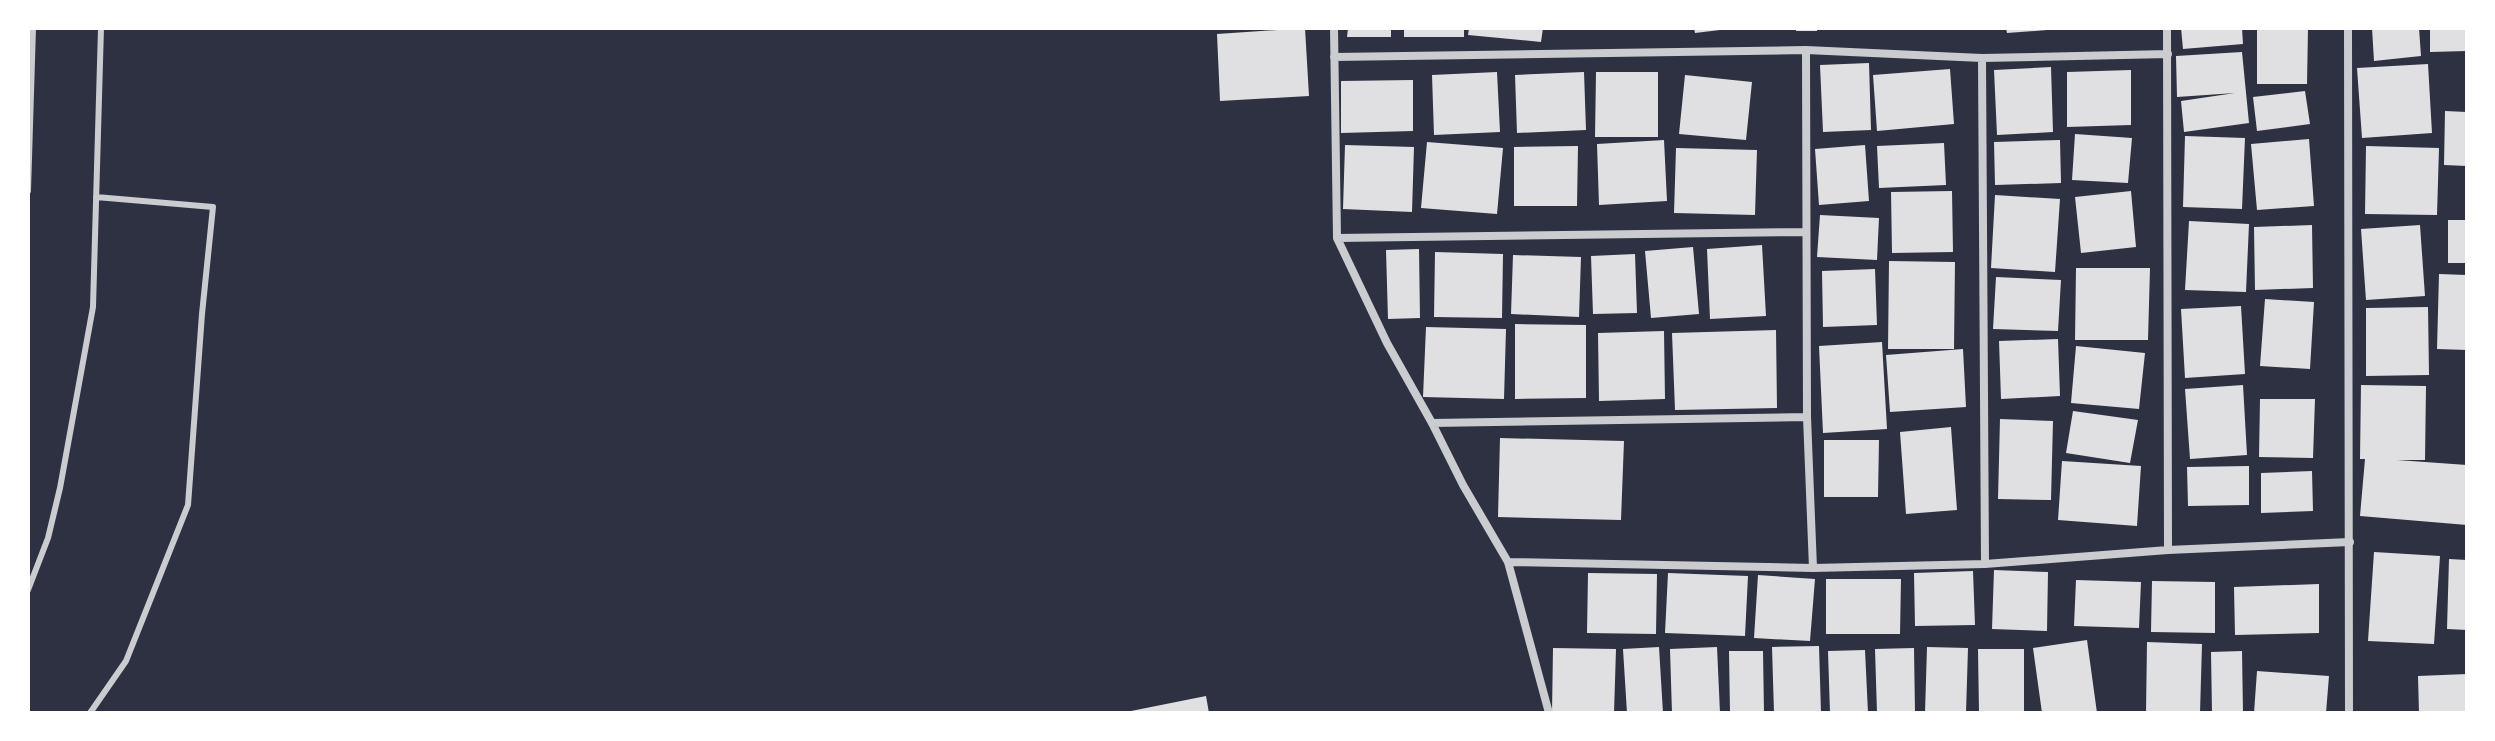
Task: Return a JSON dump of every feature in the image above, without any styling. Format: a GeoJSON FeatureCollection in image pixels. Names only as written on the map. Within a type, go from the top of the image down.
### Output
{"type":"FeatureCollection","features":[{"type":"Feature","properties":{"kind":"street"},"geometry":{"type":"LineString","coordinates":[[1334,28],[1337,238],[1387,343],[1508,562],[1549,713]]}},
{"type":"Feature","properties":{"kind":"street"},"geometry":{"type":"LineString","coordinates":[[2167,28],[2168,550]]}},
{"type":"Feature","properties":{"kind":"street"},"geometry":{"type":"LineString","coordinates":[[2348,28],[2349,713]]}},
{"type":"Feature","properties":{"kind":"street"},"geometry":{"type":"LineString","coordinates":[[1334,57],[1806,50],[1982,58],[2168,54]]}},
{"type":"Feature","properties":{"kind":"street"},"geometry":{"type":"LineString","coordinates":[[1806,50],[1807,417],[1813,568]]}},
{"type":"Feature","properties":{"kind":"street"},"geometry":{"type":"LineString","coordinates":[[1982,58],[1985,564]]}},
{"type":"Feature","properties":{"kind":"street"},"geometry":{"type":"LineString","coordinates":[[1337,238],[1806,232]]}},
{"type":"Feature","properties":{"kind":"street"},"geometry":{"type":"LineString","coordinates":[[1432,423],[1807,417]]}},
{"type":"Feature","properties":{"kind":"street"},"geometry":{"type":"LineString","coordinates":[[1508,562],[1813,568],[1985,564],[2168,550],[2350,542]]}},
{"type":"Feature","properties":{"kind":"lane"},"geometry":{"type":"LineString","coordinates":[[28,191],[33,28]]}},
{"type":"Feature","properties":{"kind":"lane"},"geometry":{"type":"LineString","coordinates":[[28,590],[48,538],[60,488],[93,307],[101,28]]}},
{"type":"Feature","properties":{"kind":"lane"},"geometry":{"type":"LineString","coordinates":[[90,713],[126,661],[188,505],[213,207],[96,197]]}},
{"type":"Feature","properties":{"kind":"building"},"geometry":{"type":"Polygon","coordinates":[[[1305,28],[1309,96],[1220,101],[1217,34],[1305,28]]]}},
{"type":"Feature","properties":{"kind":"building"},"geometry":{"type":"Polygon","coordinates":[[[1348,28],[1391,28],[1391,37],[1347,37],[1348,28]]]}},
{"type":"Feature","properties":{"kind":"building"},"geometry":{"type":"Polygon","coordinates":[[[1404,28],[1464,28],[1464,37],[1404,37],[1404,28]]]}},
{"type":"Feature","properties":{"kind":"building"},"geometry":{"type":"Polygon","coordinates":[[[1469,28],[1543,28],[1541,42],[1468,35],[1469,28]]]}},
{"type":"Feature","properties":{"kind":"building"},"geometry":{"type":"Polygon","coordinates":[[[1694,28],[1720,28],[1720,30],[1695,33],[1694,28]]]}},
{"type":"Feature","properties":{"kind":"building"},"geometry":{"type":"Polygon","coordinates":[[[1796,28],[1817,28],[1817,31],[1796,31],[1796,28]]]}},
{"type":"Feature","properties":{"kind":"building"},"geometry":{"type":"Polygon","coordinates":[[[2006,28],[2047,28],[2047,30],[2007,33],[2006,28]]]}},
{"type":"Feature","properties":{"kind":"building"},"geometry":{"type":"Polygon","coordinates":[[[2181,28],[2242,28],[2243,44],[2183,49],[2181,28]]]}},
{"type":"Feature","properties":{"kind":"building"},"geometry":{"type":"Polygon","coordinates":[[[2257,28],[2308,28],[2307,84],[2257,84],[2257,28]]]}},
{"type":"Feature","properties":{"kind":"building"},"geometry":{"type":"Polygon","coordinates":[[[2372,28],[2419,28],[2421,56],[2374,61],[2372,28]]]}},
{"type":"Feature","properties":{"kind":"building"},"geometry":{"type":"Polygon","coordinates":[[[2430,28],[2467,28],[2467,51],[2430,52],[2430,28]]]}},
{"type":"Feature","properties":{"kind":"building"},"geometry":{"type":"Polygon","coordinates":[[[2242,52],[2249,123],[2184,132],[2181,101],[2235,93],[2177,97],[2176,56],[2242,52]]]}},
{"type":"Feature","properties":{"kind":"building"},"geometry":{"type":"Polygon","coordinates":[[[1869,63],[1871,130],[1823,132],[1820,65],[1869,63]]]}},
{"type":"Feature","properties":{"kind":"building"},"geometry":{"type":"Polygon","coordinates":[[[2428,64],[2432,133],[2362,138],[2357,68],[2428,64]]]}},
{"type":"Feature","properties":{"kind":"building"},"geometry":{"type":"Polygon","coordinates":[[[2051,67],[2053,132],[1997,135],[1994,70],[2051,67]]]}},
{"type":"Feature","properties":{"kind":"building"},"geometry":{"type":"Polygon","coordinates":[[[1950,69],[1954,124],[1877,131],[1873,75],[1950,69]]]}},
{"type":"Feature","properties":{"kind":"building"},"geometry":{"type":"Polygon","coordinates":[[[2131,70],[2131,125],[2067,127],[2067,72],[2131,70]]]}},
{"type":"Feature","properties":{"kind":"building"},"geometry":{"type":"Polygon","coordinates":[[[1497,72],[1500,132],[1434,135],[1432,75],[1497,72]]]}},
{"type":"Feature","properties":{"kind":"building"},"geometry":{"type":"Polygon","coordinates":[[[1584,72],[1586,130],[1517,133],[1515,75],[1584,72]]]}},
{"type":"Feature","properties":{"kind":"building"},"geometry":{"type":"Polygon","coordinates":[[[1596,72],[1658,72],[1658,137],[1595,137],[1596,72]]]}},
{"type":"Feature","properties":{"kind":"building"},"geometry":{"type":"Polygon","coordinates":[[[1685,75],[1752,82],[1746,140],[1679,134],[1685,75]]]}},
{"type":"Feature","properties":{"kind":"building"},"geometry":{"type":"Polygon","coordinates":[[[1413,80],[1413,131],[1341,133],[1341,81],[1413,80]]]}},
{"type":"Feature","properties":{"kind":"building"},"geometry":{"type":"Polygon","coordinates":[[[2305,91],[2310,124],[2257,131],[2253,97],[2305,91]]]}},
{"type":"Feature","properties":{"kind":"building"},"geometry":{"type":"Polygon","coordinates":[[[2445,111],[2467,112],[2467,166],[2444,165],[2445,111]]]}},
{"type":"Feature","properties":{"kind":"building"},"geometry":{"type":"Polygon","coordinates":[[[2075,134],[2132,138],[2128,183],[2072,180],[2075,134]]]}},
{"type":"Feature","properties":{"kind":"building"},"geometry":{"type":"Polygon","coordinates":[[[2185,136],[2245,138],[2242,209],[2183,207],[2185,136]]]}},
{"type":"Feature","properties":{"kind":"building"},"geometry":{"type":"Polygon","coordinates":[[[2309,139],[2314,206],[2257,210],[2251,144],[2309,139]]]}},
{"type":"Feature","properties":{"kind":"building"},"geometry":{"type":"Polygon","coordinates":[[[1664,140],[1667,201],[1599,205],[1597,144],[1664,140]]]}},
{"type":"Feature","properties":{"kind":"building"},"geometry":{"type":"Polygon","coordinates":[[[2060,140],[2061,183],[1995,185],[1994,142],[2060,140]]]}},
{"type":"Feature","properties":{"kind":"building"},"geometry":{"type":"Polygon","coordinates":[[[1427,142],[1503,148],[1497,214],[1421,208],[1427,142]]]}},
{"type":"Feature","properties":{"kind":"building"},"geometry":{"type":"Polygon","coordinates":[[[1944,143],[1946,185],[1879,188],[1877,146],[1944,143]]]}},
{"type":"Feature","properties":{"kind":"building"},"geometry":{"type":"Polygon","coordinates":[[[1345,145],[1414,147],[1412,212],[1343,209],[1345,145]]]}},
{"type":"Feature","properties":{"kind":"building"},"geometry":{"type":"Polygon","coordinates":[[[1865,145],[1869,201],[1819,205],[1815,149],[1865,145]]]}},
{"type":"Feature","properties":{"kind":"building"},"geometry":{"type":"Polygon","coordinates":[[[1578,146],[1577,206],[1514,206],[1514,147],[1578,146]]]}},
{"type":"Feature","properties":{"kind":"building"},"geometry":{"type":"Polygon","coordinates":[[[2366,146],[2439,148],[2437,215],[2365,214],[2366,146]]]}},
{"type":"Feature","properties":{"kind":"building"},"geometry":{"type":"Polygon","coordinates":[[[1676,148],[1757,150],[1755,215],[1674,213],[1676,148]]]}},
{"type":"Feature","properties":{"kind":"building"},"geometry":{"type":"Polygon","coordinates":[[[1952,191],[1953,252],[1892,253],[1891,192],[1952,191]]]}},
{"type":"Feature","properties":{"kind":"building"},"geometry":{"type":"Polygon","coordinates":[[[2131,191],[2136,247],[2081,253],[2075,197],[2131,191]]]}},
{"type":"Feature","properties":{"kind":"building"},"geometry":{"type":"Polygon","coordinates":[[[1995,195],[2060,199],[2055,272],[1991,268],[1995,195]]]}},
{"type":"Feature","properties":{"kind":"building"},"geometry":{"type":"Polygon","coordinates":[[[1820,215],[1879,218],[1877,260],[1817,257],[1820,215]]]}},
{"type":"Feature","properties":{"kind":"building"},"geometry":{"type":"Polygon","coordinates":[[[2448,220],[2467,220],[2467,263],[2448,263],[2448,220]]]}},
{"type":"Feature","properties":{"kind":"building"},"geometry":{"type":"Polygon","coordinates":[[[2189,221],[2249,224],[2246,292],[2185,290],[2189,221]]]}},
{"type":"Feature","properties":{"kind":"building"},"geometry":{"type":"Polygon","coordinates":[[[2312,225],[2313,288],[2255,290],[2254,227],[2312,225]]]}},
{"type":"Feature","properties":{"kind":"building"},"geometry":{"type":"Polygon","coordinates":[[[2420,225],[2425,296],[2366,300],[2361,229],[2420,225]]]}},
{"type":"Feature","properties":{"kind":"building"},"geometry":{"type":"Polygon","coordinates":[[[1762,245],[1766,316],[1710,319],[1707,249],[1762,245]]]}},
{"type":"Feature","properties":{"kind":"building"},"geometry":{"type":"Polygon","coordinates":[[[1693,247],[1699,314],[1651,318],[1645,251],[1693,247]]]}},
{"type":"Feature","properties":{"kind":"building"},"geometry":{"type":"Polygon","coordinates":[[[1419,249],[1420,318],[1388,319],[1386,250],[1419,249]]]}},
{"type":"Feature","properties":{"kind":"building"},"geometry":{"type":"Polygon","coordinates":[[[1435,252],[1503,254],[1502,318],[1434,317],[1435,252]]]}},
{"type":"Feature","properties":{"kind":"building"},"geometry":{"type":"Polygon","coordinates":[[[1635,254],[1637,313],[1593,314],[1591,256],[1635,254]]]}},
{"type":"Feature","properties":{"kind":"building"},"geometry":{"type":"Polygon","coordinates":[[[1513,255],[1581,257],[1579,317],[1511,314],[1513,255]]]}},
{"type":"Feature","properties":{"kind":"building"},"geometry":{"type":"Polygon","coordinates":[[[1889,261],[1955,262],[1954,349],[1888,349],[1889,261]]]}},
{"type":"Feature","properties":{"kind":"building"},"geometry":{"type":"Polygon","coordinates":[[[2076,268],[2150,268],[2148,340],[2075,340],[2076,268]]]}},
{"type":"Feature","properties":{"kind":"building"},"geometry":{"type":"Polygon","coordinates":[[[1875,269],[1877,325],[1823,327],[1822,271],[1875,269]]]}},
{"type":"Feature","properties":{"kind":"building"},"geometry":{"type":"Polygon","coordinates":[[[2439,274],[2467,275],[2467,350],[2437,349],[2439,274]]]}},
{"type":"Feature","properties":{"kind":"building"},"geometry":{"type":"Polygon","coordinates":[[[1996,277],[2061,280],[2058,331],[1993,329],[1996,277]]]}},
{"type":"Feature","properties":{"kind":"building"},"geometry":{"type":"Polygon","coordinates":[[[2265,299],[2314,302],[2310,369],[2260,366],[2265,299]]]}},
{"type":"Feature","properties":{"kind":"building"},"geometry":{"type":"Polygon","coordinates":[[[2241,306],[2245,374],[2185,378],[2181,309],[2241,306]]]}},
{"type":"Feature","properties":{"kind":"building"},"geometry":{"type":"Polygon","coordinates":[[[2428,307],[2429,375],[2366,376],[2366,308],[2428,307]]]}},
{"type":"Feature","properties":{"kind":"building"},"geometry":{"type":"Polygon","coordinates":[[[1515,324],[1586,325],[1586,398],[1515,399],[1515,324]]]}},
{"type":"Feature","properties":{"kind":"building"},"geometry":{"type":"Polygon","coordinates":[[[1426,327],[1506,329],[1504,399],[1423,397],[1426,327]]]}},
{"type":"Feature","properties":{"kind":"building"},"geometry":{"type":"Polygon","coordinates":[[[1776,330],[1777,408],[1675,410],[1672,333],[1776,330]]]}},
{"type":"Feature","properties":{"kind":"building"},"geometry":{"type":"Polygon","coordinates":[[[1664,331],[1665,399],[1599,401],[1598,333],[1664,331]]]}},
{"type":"Feature","properties":{"kind":"building"},"geometry":{"type":"Polygon","coordinates":[[[2058,339],[2060,396],[2001,399],[1999,341],[2058,339]]]}},
{"type":"Feature","properties":{"kind":"building"},"geometry":{"type":"Polygon","coordinates":[[[1882,342],[1887,429],[1823,433],[1819,346],[1882,342]]]}},
{"type":"Feature","properties":{"kind":"building"},"geometry":{"type":"Polygon","coordinates":[[[2076,346],[2145,353],[2139,409],[2071,403],[2076,346]]]}},
{"type":"Feature","properties":{"kind":"building"},"geometry":{"type":"Polygon","coordinates":[[[1963,349],[1966,407],[1890,412],[1886,355],[1963,349]]]}},
{"type":"Feature","properties":{"kind":"building"},"geometry":{"type":"Polygon","coordinates":[[[2243,385],[2247,455],[2190,459],[2185,389],[2243,385]]]}},
{"type":"Feature","properties":{"kind":"building"},"geometry":{"type":"Polygon","coordinates":[[[2361,385],[2426,386],[2425,460],[2397,460],[2467,465],[2467,525],[2360,516],[2365,459],[2360,459],[2361,385]]]}},
{"type":"Feature","properties":{"kind":"building"},"geometry":{"type":"Polygon","coordinates":[[[2260,399],[2315,399],[2313,458],[2259,457],[2260,399]]]}},
{"type":"Feature","properties":{"kind":"building"},"geometry":{"type":"Polygon","coordinates":[[[2073,411],[2138,420],[2130,463],[2066,453],[2073,411]]]}},
{"type":"Feature","properties":{"kind":"building"},"geometry":{"type":"Polygon","coordinates":[[[2000,419],[2053,421],[2051,500],[1998,499],[2000,419]]]}},
{"type":"Feature","properties":{"kind":"building"},"geometry":{"type":"Polygon","coordinates":[[[1951,427],[1957,510],[1906,514],[1900,432],[1951,427]]]}},
{"type":"Feature","properties":{"kind":"building"},"geometry":{"type":"Polygon","coordinates":[[[1500,438],[1624,441],[1621,520],[1498,517],[1500,438]]]}},
{"type":"Feature","properties":{"kind":"building"},"geometry":{"type":"Polygon","coordinates":[[[1824,440],[1879,440],[1878,497],[1824,497],[1824,440]]]}},
{"type":"Feature","properties":{"kind":"building"},"geometry":{"type":"Polygon","coordinates":[[[2062,461],[2141,466],[2137,526],[2058,520],[2062,461]]]}},
{"type":"Feature","properties":{"kind":"building"},"geometry":{"type":"Polygon","coordinates":[[[2249,466],[2249,505],[2188,506],[2187,467],[2249,466]]]}},
{"type":"Feature","properties":{"kind":"building"},"geometry":{"type":"Polygon","coordinates":[[[2312,471],[2313,511],[2261,513],[2261,473],[2312,471]]]}},
{"type":"Feature","properties":{"kind":"building"},"geometry":{"type":"Polygon","coordinates":[[[2374,552],[2440,556],[2434,644],[2368,641],[2374,552]]]}},
{"type":"Feature","properties":{"kind":"building"},"geometry":{"type":"Polygon","coordinates":[[[2449,559],[2467,560],[2467,630],[2447,629],[2449,559]]]}},
{"type":"Feature","properties":{"kind":"building"},"geometry":{"type":"Polygon","coordinates":[[[1994,570],[2048,572],[2047,631],[1992,629],[1994,570]]]}},
{"type":"Feature","properties":{"kind":"building"},"geometry":{"type":"Polygon","coordinates":[[[1973,571],[1975,625],[1915,626],[1914,573],[1973,571]]]}},
{"type":"Feature","properties":{"kind":"building"},"geometry":{"type":"Polygon","coordinates":[[[1588,573],[1657,574],[1656,634],[1587,633],[1588,573]]]}},
{"type":"Feature","properties":{"kind":"building"},"geometry":{"type":"Polygon","coordinates":[[[1668,573],[1748,576],[1745,636],[1665,633],[1668,573]]]}},
{"type":"Feature","properties":{"kind":"building"},"geometry":{"type":"Polygon","coordinates":[[[1758,575],[1815,579],[1810,641],[1754,638],[1758,575]]]}},
{"type":"Feature","properties":{"kind":"building"},"geometry":{"type":"Polygon","coordinates":[[[1826,579],[1901,579],[1900,634],[1826,634],[1826,579]]]}},
{"type":"Feature","properties":{"kind":"building"},"geometry":{"type":"Polygon","coordinates":[[[2076,580],[2141,582],[2139,628],[2074,626],[2076,580]]]}},
{"type":"Feature","properties":{"kind":"building"},"geometry":{"type":"Polygon","coordinates":[[[2152,581],[2215,582],[2215,633],[2151,632],[2152,581]]]}},
{"type":"Feature","properties":{"kind":"building"},"geometry":{"type":"Polygon","coordinates":[[[2319,584],[2319,633],[2235,635],[2234,587],[2319,584]]]}},
{"type":"Feature","properties":{"kind":"building"},"geometry":{"type":"Polygon","coordinates":[[[2087,640],[2097,713],[2042,713],[2033,648],[2087,640]]]}},
{"type":"Feature","properties":{"kind":"building"},"geometry":{"type":"Polygon","coordinates":[[[2147,642],[2202,644],[2200,713],[2146,713],[2147,642]]]}},
{"type":"Feature","properties":{"kind":"building"},"geometry":{"type":"Polygon","coordinates":[[[1819,646],[1821,713],[1774,713],[1772,647],[1819,646]]]}},
{"type":"Feature","properties":{"kind":"building"},"geometry":{"type":"Polygon","coordinates":[[[1659,647],[1663,713],[1627,713],[1623,649],[1659,647]]]}},
{"type":"Feature","properties":{"kind":"building"},"geometry":{"type":"Polygon","coordinates":[[[1717,647],[1720,713],[1672,713],[1670,649],[1717,647]]]}},
{"type":"Feature","properties":{"kind":"building"},"geometry":{"type":"Polygon","coordinates":[[[1927,647],[1968,648],[1966,713],[1925,713],[1927,647]]]}},
{"type":"Feature","properties":{"kind":"building"},"geometry":{"type":"Polygon","coordinates":[[[1553,648],[1616,649],[1614,713],[1552,713],[1553,648]]]}},
{"type":"Feature","properties":{"kind":"building"},"geometry":{"type":"Polygon","coordinates":[[[1914,648],[1915,713],[1877,713],[1875,649],[1914,648]]]}},
{"type":"Feature","properties":{"kind":"building"},"geometry":{"type":"Polygon","coordinates":[[[1978,649],[2024,649],[2024,713],[1979,713],[1978,649]]]}},
{"type":"Feature","properties":{"kind":"building"},"geometry":{"type":"Polygon","coordinates":[[[1865,650],[1868,713],[1830,713],[1828,651],[1865,650]]]}},
{"type":"Feature","properties":{"kind":"building"},"geometry":{"type":"Polygon","coordinates":[[[1729,651],[1763,651],[1764,713],[1730,713],[1729,651]]]}},
{"type":"Feature","properties":{"kind":"building"},"geometry":{"type":"Polygon","coordinates":[[[2242,651],[2243,713],[2212,713],[2211,652],[2242,651]]]}},
{"type":"Feature","properties":{"kind":"building"},"geometry":{"type":"Polygon","coordinates":[[[2257,671],[2329,676],[2326,713],[2254,713],[2257,671]]]}},
{"type":"Feature","properties":{"kind":"building"},"geometry":{"type":"Polygon","coordinates":[[[2467,674],[2467,713],[2419,713],[2418,676],[2467,674]]]}},
{"type":"Feature","properties":{"kind":"building"},"geometry":{"type":"Polygon","coordinates":[[[1206,696],[1209,713],[1126,713],[1126,712],[1206,696]]]}}]}
